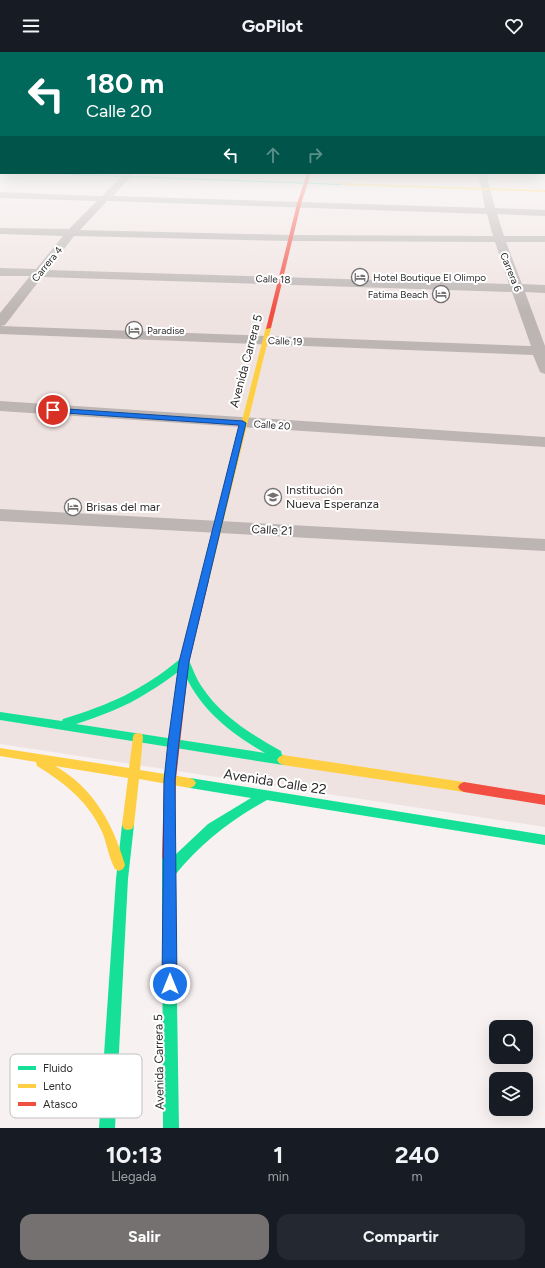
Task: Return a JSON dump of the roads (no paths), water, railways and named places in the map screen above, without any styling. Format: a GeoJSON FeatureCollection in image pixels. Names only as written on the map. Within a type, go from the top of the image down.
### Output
{"type":"FeatureCollection","features":[{"type":"Feature","properties":{"kind":"street","name":"Carrera 4"},"geometry":{"type":"LineString","coordinates":[[0,322],[72,232],[90,213]]}},
{"type":"Feature","properties":{"kind":"street","name":"Avenida Carrera 5"},"geometry":{"type":"LineString","coordinates":[[171,1128],[168,872],[170,780],[173,742],[184,662],[297,213]]}},
{"type":"Feature","properties":{"kind":"street","name":"Carrera 6"},"geometry":{"type":"LineString","coordinates":[[491,213],[498,239],[542,351],[545,369]]}},
{"type":"Feature","properties":{"kind":"street"},"geometry":{"type":"LineString","coordinates":[[0,231],[291,238],[545,239]]}},
{"type":"Feature","properties":{"kind":"street","name":"Calle 18"},"geometry":{"type":"LineString","coordinates":[[0,272],[545,289]]}},
{"type":"Feature","properties":{"kind":"street","name":"Calle 19"},"geometry":{"type":"LineString","coordinates":[[0,330],[542,351]]}},
{"type":"Feature","properties":{"kind":"street","name":"Calle 20"},"geometry":{"type":"LineString","coordinates":[[0,406],[545,442]]}},
{"type":"Feature","properties":{"kind":"street","name":"Calle 21"},"geometry":{"type":"LineString","coordinates":[[0,514],[545,545]]}},
{"type":"Feature","properties":{"kind":"street"},"geometry":{"type":"LineString","coordinates":[[58,725],[96,715],[130,701],[160,683],[184,662],[198,690],[221,716],[252,740],[291,761]]}},
{"type":"Feature","properties":{"kind":"street","name":"Avenida Calle 22"},"geometry":{"type":"LineString","coordinates":[[0,716],[545,800]]}},
{"type":"Feature","properties":{"kind":"street"},"geometry":{"type":"LineString","coordinates":[[111,1054],[122,879],[138,737]]}},
{"type":"Feature","properties":{"kind":"street","name":"Avenida Calle 22"},"geometry":{"type":"LineString","coordinates":[[0,752],[545,840]]}},
{"type":"Feature","properties":{"kind":"street"},"geometry":{"type":"LineString","coordinates":[[26,757],[55,769],[81,789],[101,814],[115,844],[122,879]]}},
{"type":"Feature","properties":{"kind":"street"},"geometry":{"type":"LineString","coordinates":[[168,872],[184,851],[202,833],[222,818],[267,795]]}},
{"type":"Feature","properties":{"kind":"street"},"geometry":{"type":"LineString","coordinates":[[107,1128],[108,1118]]}},
{"type":"Feature","properties":{"kind":"place","name":"Hotel Boutique El Olimpo"},"geometry":{"type":"Point","coordinates":[360,277]}},
{"type":"Feature","properties":{"kind":"place","name":"Fatima Beach"},"geometry":{"type":"Point","coordinates":[441,294]}},
{"type":"Feature","properties":{"kind":"place","name":"Paradise"},"geometry":{"type":"Point","coordinates":[134,330]}},
{"type":"Feature","properties":{"kind":"place","name":"Institución Nueva Esperanza"},"geometry":{"type":"Point","coordinates":[273,497]}},
{"type":"Feature","properties":{"kind":"place","name":"Brisas del mar"},"geometry":{"type":"Point","coordinates":[73,507]}}]}
